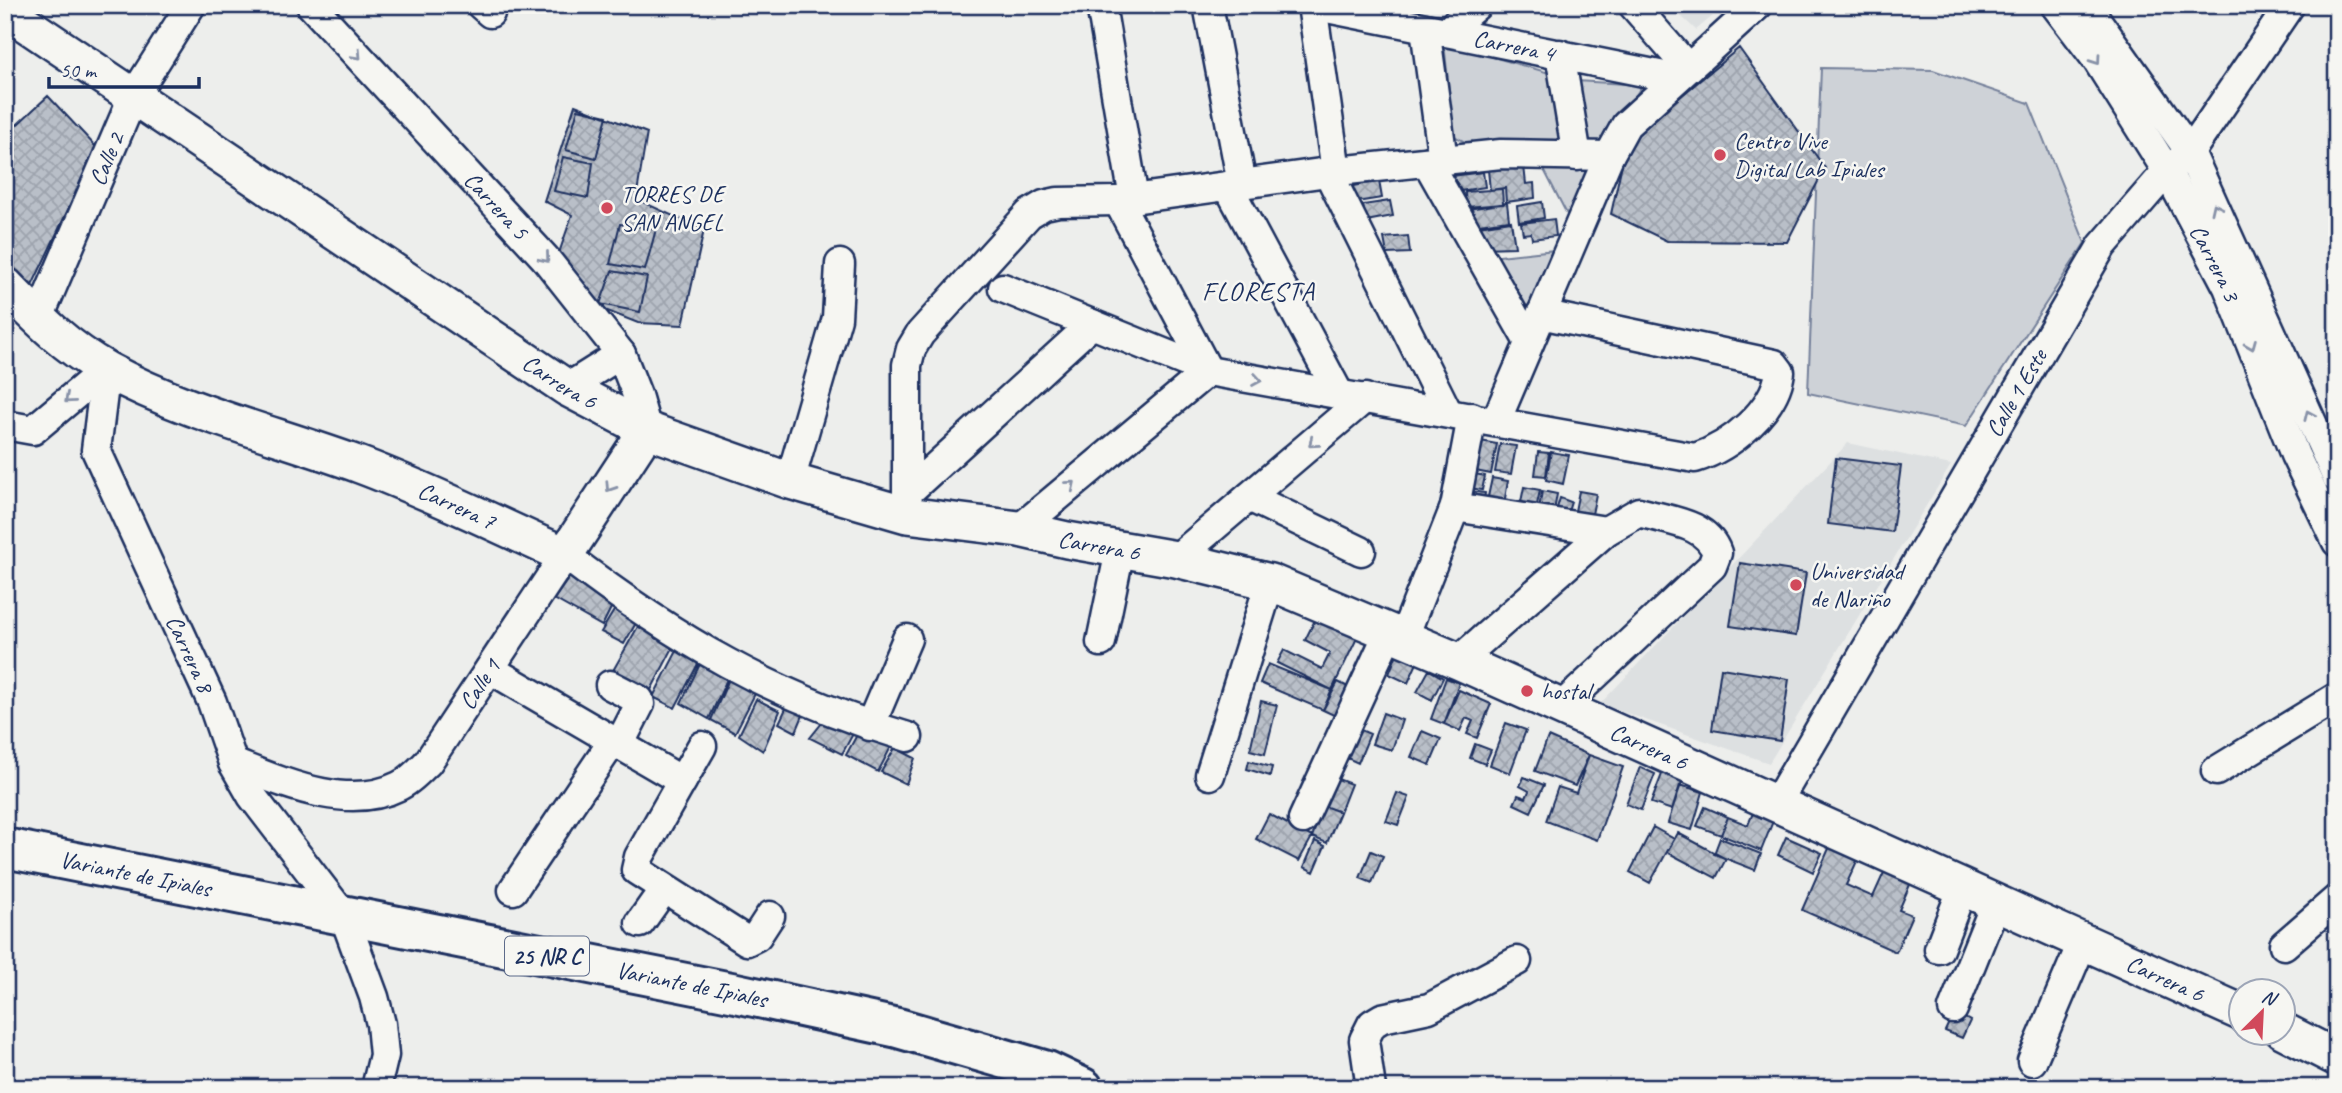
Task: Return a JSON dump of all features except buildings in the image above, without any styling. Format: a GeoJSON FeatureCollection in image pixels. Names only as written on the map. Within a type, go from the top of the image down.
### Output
{"type":"FeatureCollection","features":[{"type":"Feature","properties":{"kind":"highway","name":"Variante de Ipiales"},"geometry":{"type":"LineString","coordinates":[[5,848],[898,1028],[1047,1071],[1083,1088]]}},
{"type":"Feature","properties":{"kind":"main road","name":"Carrera 6"},"geometry":{"type":"LineString","coordinates":[[5,9],[567,388],[647,430],[790,481],[1120,550],[1176,559],[1270,582],[1458,661],[2226,1005]]}},
{"type":"Feature","properties":{"kind":"main road","name":"Carrera 7"},"geometry":{"type":"LineString","coordinates":[[5,285],[38,320],[106,369],[169,400],[362,466],[565,555]]}},
{"type":"Feature","properties":{"kind":"main road","name":"Calle 1"},"geometry":{"type":"LineString","coordinates":[[565,555],[647,430]]}},
{"type":"Feature","properties":{"kind":"main road"},"geometry":{"type":"LineString","coordinates":[[2296,1037],[2337,1058]]}},
{"type":"Feature","properties":{"kind":"street","name":"Calle 2"},"geometry":{"type":"LineString","coordinates":[[38,320],[133,97],[191,5]]}},
{"type":"Feature","properties":{"kind":"street","name":"Carrera 5"},"geometry":{"type":"LineString","coordinates":[[311,5],[545,258],[621,354],[647,430]]}},
{"type":"Feature","properties":{"kind":"street"},"geometry":{"type":"LineString","coordinates":[[1101,5],[1126,200],[1208,371]]}},
{"type":"Feature","properties":{"kind":"street"},"geometry":{"type":"LineString","coordinates":[[1208,5],[1235,185],[1352,396]]}},
{"type":"Feature","properties":{"kind":"street"},"geometry":{"type":"LineString","coordinates":[[1312,5],[1332,172],[1472,417]]}},
{"type":"Feature","properties":{"kind":"street","name":"Carrera 4"},"geometry":{"type":"LineString","coordinates":[[1312,5],[1423,16],[1480,38],[1681,73]]}},
{"type":"Feature","properties":{"kind":"street"},"geometry":{"type":"LineString","coordinates":[[1455,24],[1476,5]]}},
{"type":"Feature","properties":{"kind":"street"},"geometry":{"type":"LineString","coordinates":[[1633,5],[1681,73]]}},
{"type":"Feature","properties":{"kind":"street"},"geometry":{"type":"LineString","coordinates":[[1303,819],[1396,636],[1455,507],[1472,417],[1529,342],[1609,156],[1626,125],[1758,5]]}},
{"type":"Feature","properties":{"kind":"street","name":"Carrera 3"},"geometry":{"type":"LineString","coordinates":[[2054,5],[2096,60],[2167,171],[2228,287],[2295,455],[2337,542]]}},
{"type":"Feature","properties":{"kind":"street","name":"Carrera 3"},"geometry":{"type":"LineString","coordinates":[[2086,5],[2190,152],[2337,478]]}},
{"type":"Feature","properties":{"kind":"street","name":"Calle 1 Este"},"geometry":{"type":"LineString","coordinates":[[1776,804],[2102,246],[2167,171],[2190,152],[2290,5]]}},
{"type":"Feature","properties":{"kind":"street"},"geometry":{"type":"LineString","coordinates":[[1480,38],[1455,24],[1423,16],[1435,161],[1529,342]]}},
{"type":"Feature","properties":{"kind":"street"},"geometry":{"type":"LineString","coordinates":[[1560,54],[1577,156]]}},
{"type":"Feature","properties":{"kind":"street"},"geometry":{"type":"LineString","coordinates":[[907,504],[907,365],[911,349],[920,334],[1029,214],[1044,205],[1058,202],[1126,200],[1332,172],[1501,154],[1609,156]]}},
{"type":"Feature","properties":{"kind":"street"},"geometry":{"type":"LineString","coordinates":[[790,481],[837,318],[841,264]]}},
{"type":"Feature","properties":{"kind":"street"},"geometry":{"type":"LineString","coordinates":[[1003,288],[1208,371],[1695,458],[1713,454],[1766,408],[1777,389],[1780,372],[1774,364],[1541,314]]}},
{"type":"Feature","properties":{"kind":"street"},"geometry":{"type":"LineString","coordinates":[[907,504],[1092,324]]}},
{"type":"Feature","properties":{"kind":"street"},"geometry":{"type":"LineString","coordinates":[[567,388],[621,354]]}},
{"type":"Feature","properties":{"kind":"street"},"geometry":{"type":"LineString","coordinates":[[19,427],[106,369]]}},
{"type":"Feature","properties":{"kind":"street","name":"Carrera 8"},"geometry":{"type":"LineString","coordinates":[[106,369],[96,450],[212,702],[233,763],[252,796],[344,916],[374,997],[380,1024],[384,1055],[376,1088]]}},
{"type":"Feature","properties":{"kind":"street"},"geometry":{"type":"LineString","coordinates":[[1018,528],[1208,371]]}},
{"type":"Feature","properties":{"kind":"street"},"geometry":{"type":"LineString","coordinates":[[1176,559],[1249,498],[1352,396]]}},
{"type":"Feature","properties":{"kind":"street"},"geometry":{"type":"LineString","coordinates":[[1249,498],[1361,551]]}},
{"type":"Feature","properties":{"kind":"street"},"geometry":{"type":"LineString","coordinates":[[1455,507],[1606,531]]}},
{"type":"Feature","properties":{"kind":"street"},"geometry":{"type":"LineString","coordinates":[[1458,661],[1606,531],[1639,512],[1704,531],[1717,553],[1712,566],[1560,707]]}},
{"type":"Feature","properties":{"kind":"street"},"geometry":{"type":"LineString","coordinates":[[1101,642],[1120,550]]}},
{"type":"Feature","properties":{"kind":"street","name":"Calle 1"},"geometry":{"type":"LineString","coordinates":[[233,763],[306,790],[365,796],[400,786],[428,762],[565,555]]}},
{"type":"Feature","properties":{"kind":"street","name":"Carrera 7"},"geometry":{"type":"LineString","coordinates":[[565,555],[635,608],[710,656],[788,694],[870,726],[908,737]]}},
{"type":"Feature","properties":{"kind":"street"},"geometry":{"type":"LineString","coordinates":[[1210,775],[1270,582]]}},
{"type":"Feature","properties":{"kind":"street"},"geometry":{"type":"LineString","coordinates":[[870,726],[907,639]]}},
{"type":"Feature","properties":{"kind":"street"},"geometry":{"type":"LineString","coordinates":[[489,669],[682,781]]}},
{"type":"Feature","properties":{"kind":"street"},"geometry":{"type":"LineString","coordinates":[[513,890],[616,743],[640,704],[639,700],[610,685]]}},
{"type":"Feature","properties":{"kind":"street"},"geometry":{"type":"LineString","coordinates":[[2216,771],[2337,697]]}},
{"type":"Feature","properties":{"kind":"street"},"geometry":{"type":"LineString","coordinates":[[702,746],[635,865],[641,875],[747,941],[757,936],[770,916]]}},
{"type":"Feature","properties":{"kind":"street"},"geometry":{"type":"LineString","coordinates":[[1939,949],[1963,887]]}},
{"type":"Feature","properties":{"kind":"street"},"geometry":{"type":"LineString","coordinates":[[640,923],[664,889]]}},
{"type":"Feature","properties":{"kind":"street"},"geometry":{"type":"LineString","coordinates":[[2284,945],[2337,900]]}},
{"type":"Feature","properties":{"kind":"street"},"geometry":{"type":"LineString","coordinates":[[1953,1009],[1997,902]]}},
{"type":"Feature","properties":{"kind":"street"},"geometry":{"type":"LineString","coordinates":[[2032,1061],[2083,941]]}},
{"type":"Feature","properties":{"kind":"street"},"geometry":{"type":"LineString","coordinates":[[1371,1088],[1364,1040],[1372,1024],[1382,1018],[1429,1008],[1517,961]]}},
{"type":"Feature","properties":{"kind":"shaded area"},"geometry":{"type":"Polygon","coordinates":[[[1669,5],[1726,5],[1696,30],[1669,5]]]}},
{"type":"Feature","properties":{"kind":"shaded area"},"geometry":{"type":"Polygon","coordinates":[[[1444,43],[1560,76],[1561,144],[1476,148],[1454,136],[1444,43]]]}},
{"type":"Feature","properties":{"kind":"shaded area"},"geometry":{"type":"Polygon","coordinates":[[[1821,68],[1933,70],[2029,103],[2085,243],[1966,426],[1808,393],[1821,68]]]}},
{"type":"Feature","properties":{"kind":"shaded area"},"geometry":{"type":"Polygon","coordinates":[[[1576,81],[1642,85],[1602,153],[1587,144],[1576,81]]]}},
{"type":"Feature","properties":{"kind":"shaded area"},"geometry":{"type":"Polygon","coordinates":[[[1539,160],[1593,169],[1572,224],[1539,160]]]}},
{"type":"Feature","properties":{"kind":"shaded area"},"geometry":{"type":"Polygon","coordinates":[[[1555,250],[1529,329],[1489,257],[1555,250]]]}},
{"type":"Feature","properties":{"kind":"shaded area","name":"Universidad de Nariño"},"geometry":{"type":"Polygon","coordinates":[[[1848,443],[1951,465],[1769,763],[1600,704],[1848,443]]]}},
{"type":"Feature","properties":{"kind":"place","name":"Centro Vive Digital Lab Ipiales"},"geometry":{"type":"Point","coordinates":[1720,155]}},
{"type":"Feature","properties":{"kind":"place","name":"TORRES DE SAN ANGEL"},"geometry":{"type":"Point","coordinates":[607,208]}},
{"type":"Feature","properties":{"kind":"place","name":"Universidad de Nariño"},"geometry":{"type":"Point","coordinates":[1796,585]}},
{"type":"Feature","properties":{"kind":"place","name":"hostal"},"geometry":{"type":"Point","coordinates":[1527,691]}},
{"type":"Feature","properties":{"kind":"district","name":"FLORESTA"},"geometry":{"type":"Point","coordinates":[1259,291]}}]}
